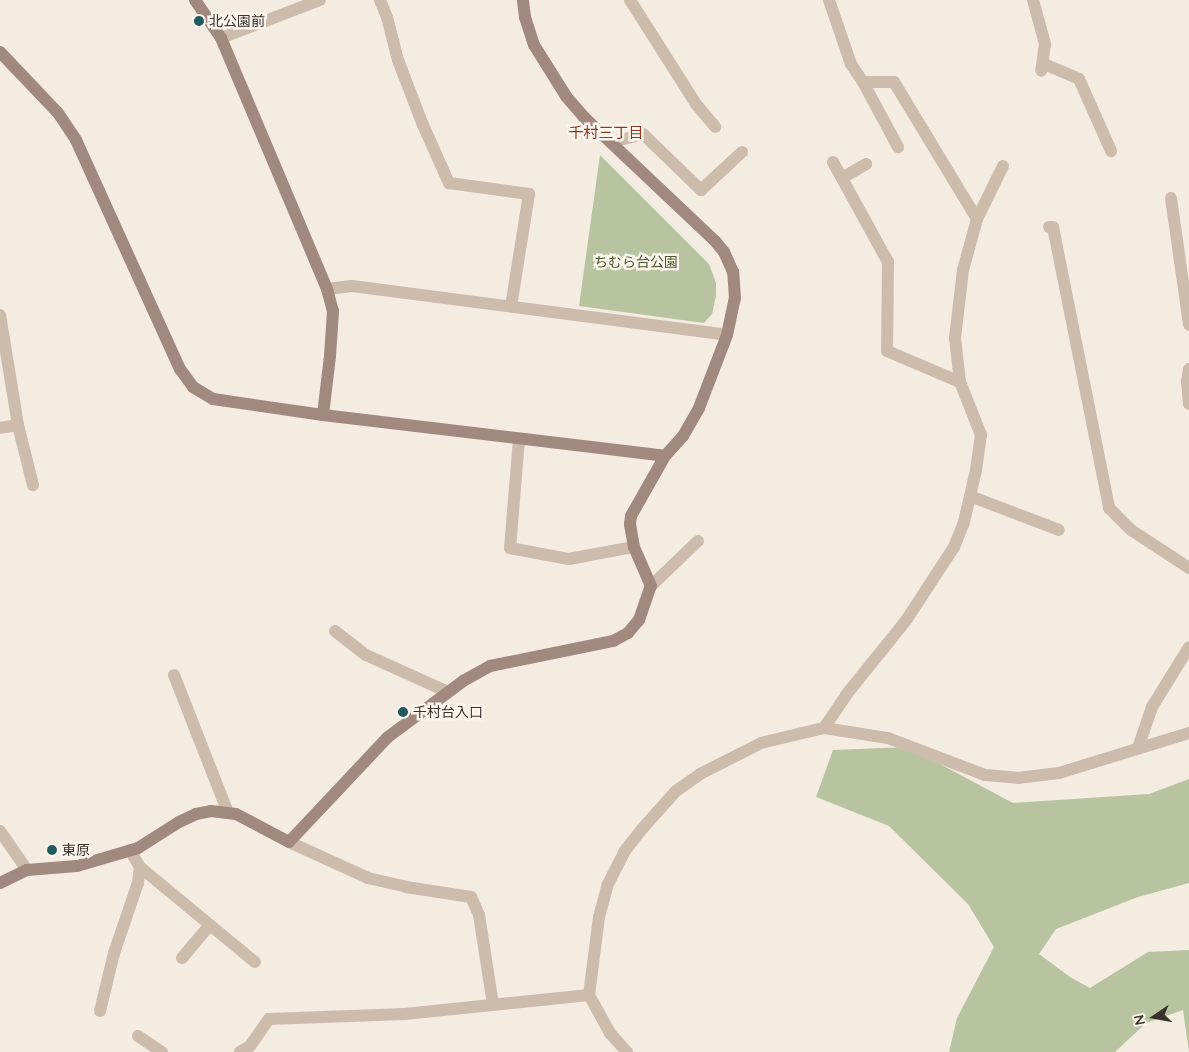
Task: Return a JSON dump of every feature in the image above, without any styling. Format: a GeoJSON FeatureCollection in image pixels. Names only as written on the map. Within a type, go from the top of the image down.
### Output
{"type":"FeatureCollection","features":[{"type":"Feature","properties":{"kind":"street"},"geometry":{"type":"LineString","coordinates":[[195,0],[221,38],[327,289],[333,311],[323,415]]}},
{"type":"Feature","properties":{"kind":"street"},"geometry":{"type":"LineString","coordinates":[[221,38],[320,0]]}},
{"type":"Feature","properties":{"kind":"street"},"geometry":{"type":"LineString","coordinates":[[380,0],[387,17],[398,60],[423,125],[449,183],[530,194],[511,307]]}},
{"type":"Feature","properties":{"kind":"street"},"geometry":{"type":"LineString","coordinates":[[523,0],[525,17],[534,45],[553,78],[584,117],[724,252],[732,272],[735,298],[727,335],[699,408],[683,436],[665,456],[631,516],[630,524],[634,547],[651,586]]}},
{"type":"Feature","properties":{"kind":"street"},"geometry":{"type":"LineString","coordinates":[[630,0],[696,104],[715,127]]}},
{"type":"Feature","properties":{"kind":"street"},"geometry":{"type":"LineString","coordinates":[[828,0],[851,64],[898,147]]}},
{"type":"Feature","properties":{"kind":"street"},"geometry":{"type":"LineString","coordinates":[[1033,0],[1045,44],[1042,67],[1079,79],[1111,151]]}},
{"type":"Feature","properties":{"kind":"street"},"geometry":{"type":"LineString","coordinates":[[0,52],[58,113],[76,140],[169,348],[180,369],[193,387],[213,399],[230,403],[665,456]]}},
{"type":"Feature","properties":{"kind":"street"},"geometry":{"type":"LineString","coordinates":[[862,82],[894,82],[977,219]]}},
{"type":"Feature","properties":{"kind":"street"},"geometry":{"type":"LineString","coordinates":[[612,142],[643,134],[701,190],[742,152]]}},
{"type":"Feature","properties":{"kind":"street"},"geometry":{"type":"LineString","coordinates":[[833,162],[888,262],[887,351],[960,382]]}},
{"type":"Feature","properties":{"kind":"street"},"geometry":{"type":"LineString","coordinates":[[842,178],[866,164]]}},
{"type":"Feature","properties":{"kind":"street"},"geometry":{"type":"LineString","coordinates":[[824,728],[846,695],[907,619],[954,548],[964,522],[976,470],[981,435],[960,382],[955,338],[957,314],[963,270],[977,219],[1003,166]]}},
{"type":"Feature","properties":{"kind":"street"},"geometry":{"type":"LineString","coordinates":[[1171,198],[1189,325]]}},
{"type":"Feature","properties":{"kind":"street"},"geometry":{"type":"LineString","coordinates":[[1049,227],[1053,227],[1109,508],[1131,530],[1189,568]]}},
{"type":"Feature","properties":{"kind":"street"},"geometry":{"type":"LineString","coordinates":[[327,289],[352,286],[727,335]]}},
{"type":"Feature","properties":{"kind":"street"},"geometry":{"type":"LineString","coordinates":[[0,315],[18,425],[33,485]]}},
{"type":"Feature","properties":{"kind":"street"},"geometry":{"type":"LineString","coordinates":[[1189,370],[1187,381],[1189,404]]}},
{"type":"Feature","properties":{"kind":"street"},"geometry":{"type":"LineString","coordinates":[[0,428],[18,425]]}},
{"type":"Feature","properties":{"kind":"street"},"geometry":{"type":"LineString","coordinates":[[519,439],[510,548],[569,559],[634,547]]}},
{"type":"Feature","properties":{"kind":"street"},"geometry":{"type":"LineString","coordinates":[[970,496],[1059,530]]}},
{"type":"Feature","properties":{"kind":"street"},"geometry":{"type":"LineString","coordinates":[[288,842],[388,737],[448,692],[490,666],[613,641],[628,634],[640,620],[651,586],[698,541]]}},
{"type":"Feature","properties":{"kind":"street"},"geometry":{"type":"LineString","coordinates":[[335,631],[366,655],[448,692]]}},
{"type":"Feature","properties":{"kind":"street"},"geometry":{"type":"LineString","coordinates":[[1138,748],[1152,707],[1189,647]]}},
{"type":"Feature","properties":{"kind":"street"},"geometry":{"type":"LineString","coordinates":[[174,675],[228,813]]}},
{"type":"Feature","properties":{"kind":"street"},"geometry":{"type":"LineString","coordinates":[[627,1052],[610,1033],[590,995],[599,916],[608,884],[624,852],[676,791],[700,774],[761,743],[824,728],[888,738],[984,774],[1018,778],[1059,773],[1189,733]]}},
{"type":"Feature","properties":{"kind":"street"},"geometry":{"type":"LineString","coordinates":[[0,883],[27,870],[77,866],[138,848],[196,814],[211,811],[236,814],[288,842],[368,878],[406,887],[471,897],[479,915],[493,1004]]}},
{"type":"Feature","properties":{"kind":"street"},"geometry":{"type":"LineString","coordinates":[[0,832],[27,870]]}},
{"type":"Feature","properties":{"kind":"street"},"geometry":{"type":"LineString","coordinates":[[130,850],[140,867],[255,962]]}},
{"type":"Feature","properties":{"kind":"street"},"geometry":{"type":"LineString","coordinates":[[100,1011],[114,953],[138,883],[140,867]]}},
{"type":"Feature","properties":{"kind":"street"},"geometry":{"type":"LineString","coordinates":[[182,958],[210,925]]}},
{"type":"Feature","properties":{"kind":"street"},"geometry":{"type":"LineString","coordinates":[[240,1052],[250,1046],[270,1019],[405,1014],[590,995]]}},
{"type":"Feature","properties":{"kind":"street"},"geometry":{"type":"LineString","coordinates":[[138,1036],[162,1052]]}},
{"type":"Feature","properties":{"kind":"green space","name":"ちむら台公園"},"geometry":{"type":"Polygon","coordinates":[[[600,155],[709,264],[716,283],[716,296],[712,314],[704,323],[579,306],[600,155]]]}},
{"type":"Feature","properties":{"kind":"green space"},"geometry":{"type":"Polygon","coordinates":[[[908,747],[1013,803],[1149,794],[1189,779],[1189,883],[1138,897],[1056,929],[1039,954],[1070,977],[1090,988],[1148,952],[1189,950],[1189,1052],[1183,1010],[1146,1023],[1115,1052],[949,1052],[957,1018],[994,947],[968,904],[889,826],[816,797],[833,750],[908,747]]]}},
{"type":"Feature","properties":{"kind":"place","name":"北公園前"},"geometry":{"type":"Point","coordinates":[199,21]}},
{"type":"Feature","properties":{"kind":"place","name":"千村台入口"},"geometry":{"type":"Point","coordinates":[403,712]}},
{"type":"Feature","properties":{"kind":"place","name":"東原"},"geometry":{"type":"Point","coordinates":[52,850]}},
{"type":"Feature","properties":{"kind":"district","name":"千村三丁目"},"geometry":{"type":"Point","coordinates":[606,133]}}]}
